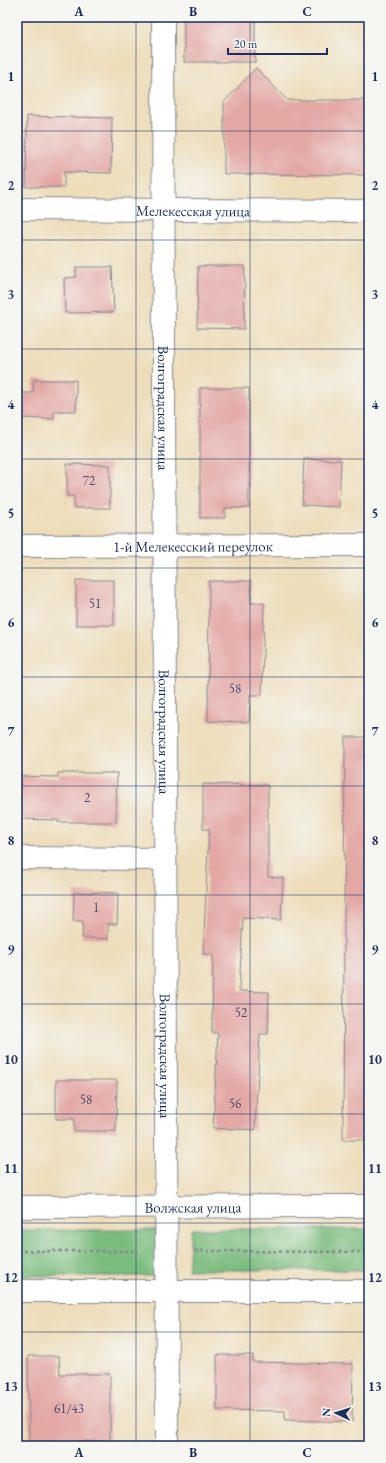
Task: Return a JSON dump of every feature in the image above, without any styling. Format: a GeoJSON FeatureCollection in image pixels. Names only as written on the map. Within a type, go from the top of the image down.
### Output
{"type":"FeatureCollection","features":[{"type":"Feature","properties":{"kind":"street","name":"Волгоградская улица"},"geometry":{"type":"LineString","coordinates":[[163,17],[167,1446]]}},
{"type":"Feature","properties":{"kind":"street","name":"Мелекесская улица"},"geometry":{"type":"LineString","coordinates":[[17,209],[369,211]]}},
{"type":"Feature","properties":{"kind":"street","name":"1-й Мелекесский переулок"},"geometry":{"type":"LineString","coordinates":[[17,546],[369,545]]}},
{"type":"Feature","properties":{"kind":"street"},"geometry":{"type":"LineString","coordinates":[[17,858],[165,859]]}},
{"type":"Feature","properties":{"kind":"street","name":"Волжская улица"},"geometry":{"type":"LineString","coordinates":[[17,1207],[369,1206]]}},
{"type":"Feature","properties":{"kind":"street"},"geometry":{"type":"LineString","coordinates":[[17,1291],[369,1291]]}},
{"type":"Feature","properties":{"kind":"green space"},"geometry":{"type":"Polygon","coordinates":[[[191,1229],[369,1229],[369,1270],[188,1270],[191,1229]]]}},
{"type":"Feature","properties":{"kind":"green space"},"geometry":{"type":"Polygon","coordinates":[[[17,1230],[157,1230],[157,1276],[17,1276],[17,1230]]]}},
{"type":"Feature","properties":{"kind":"building"},"geometry":{"type":"Polygon","coordinates":[[[184,17],[255,17],[255,62],[184,62],[184,17]]]}},
{"type":"Feature","properties":{"kind":"building"},"geometry":{"type":"Polygon","coordinates":[[[256,68],[287,100],[369,100],[369,175],[224,174],[224,102],[256,68]]]}},
{"type":"Feature","properties":{"kind":"building"},"geometry":{"type":"Polygon","coordinates":[[[27,116],[112,118],[111,173],[64,172],[64,187],[26,187],[27,116]]]}},
{"type":"Feature","properties":{"kind":"building"},"geometry":{"type":"Polygon","coordinates":[[[198,266],[245,266],[244,329],[197,328],[198,266]]]}},
{"type":"Feature","properties":{"kind":"building"},"geometry":{"type":"Polygon","coordinates":[[[76,267],[112,267],[114,312],[65,313],[64,278],[76,277],[76,267]]]}},
{"type":"Feature","properties":{"kind":"building"},"geometry":{"type":"Polygon","coordinates":[[[34,380],[76,380],[76,411],[54,411],[54,419],[17,418],[17,393],[33,393],[34,380]]]}},
{"type":"Feature","properties":{"kind":"building"},"geometry":{"type":"Polygon","coordinates":[[[200,388],[249,388],[249,508],[225,508],[225,518],[200,518],[200,388]]]}},
{"type":"Feature","properties":{"kind":"building"},"geometry":{"type":"Polygon","coordinates":[[[304,459],[341,460],[339,507],[302,505],[304,459]]]}},
{"type":"Feature","properties":{"kind":"building"},"geometry":{"type":"Polygon","coordinates":[[[67,464],[110,465],[110,508],[74,508],[74,496],[67,496],[67,464]]]}},
{"type":"Feature","properties":{"kind":"building"},"geometry":{"type":"Polygon","coordinates":[[[76,580],[114,580],[114,625],[76,625],[76,580]]]}},
{"type":"Feature","properties":{"kind":"building"},"geometry":{"type":"Polygon","coordinates":[[[209,581],[251,581],[251,603],[264,603],[262,695],[250,695],[249,722],[208,721],[209,581]]]}},
{"type":"Feature","properties":{"kind":"building"},"geometry":{"type":"Polygon","coordinates":[[[345,737],[369,737],[369,1140],[343,1140],[345,737]]]}},
{"type":"Feature","properties":{"kind":"building"},"geometry":{"type":"Polygon","coordinates":[[[58,773],[117,773],[116,822],[58,822],[58,820],[17,819],[17,776],[58,777],[58,773]]]}},
{"type":"Feature","properties":{"kind":"building"},"geometry":{"type":"Polygon","coordinates":[[[203,784],[268,785],[268,877],[283,878],[281,920],[243,918],[239,991],[269,992],[268,1034],[260,1034],[255,1130],[213,1128],[218,1033],[212,1033],[213,954],[203,954],[209,829],[203,829],[203,784]]]}},
{"type":"Feature","properties":{"kind":"building"},"geometry":{"type":"Polygon","coordinates":[[[74,892],[118,893],[117,924],[108,924],[108,939],[82,938],[83,921],[73,921],[74,892]]]}},
{"type":"Feature","properties":{"kind":"building"},"geometry":{"type":"Polygon","coordinates":[[[56,1080],[117,1080],[116,1131],[74,1131],[74,1119],[56,1119],[56,1080]]]}},
{"type":"Feature","properties":{"kind":"building"},"geometry":{"type":"Polygon","coordinates":[[[217,1355],[253,1355],[253,1362],[353,1364],[352,1422],[285,1420],[285,1411],[217,1410],[217,1355]]]}},
{"type":"Feature","properties":{"kind":"building"},"geometry":{"type":"Polygon","coordinates":[[[28,1356],[59,1356],[60,1374],[110,1374],[110,1441],[29,1442],[28,1356]]]}}]}
